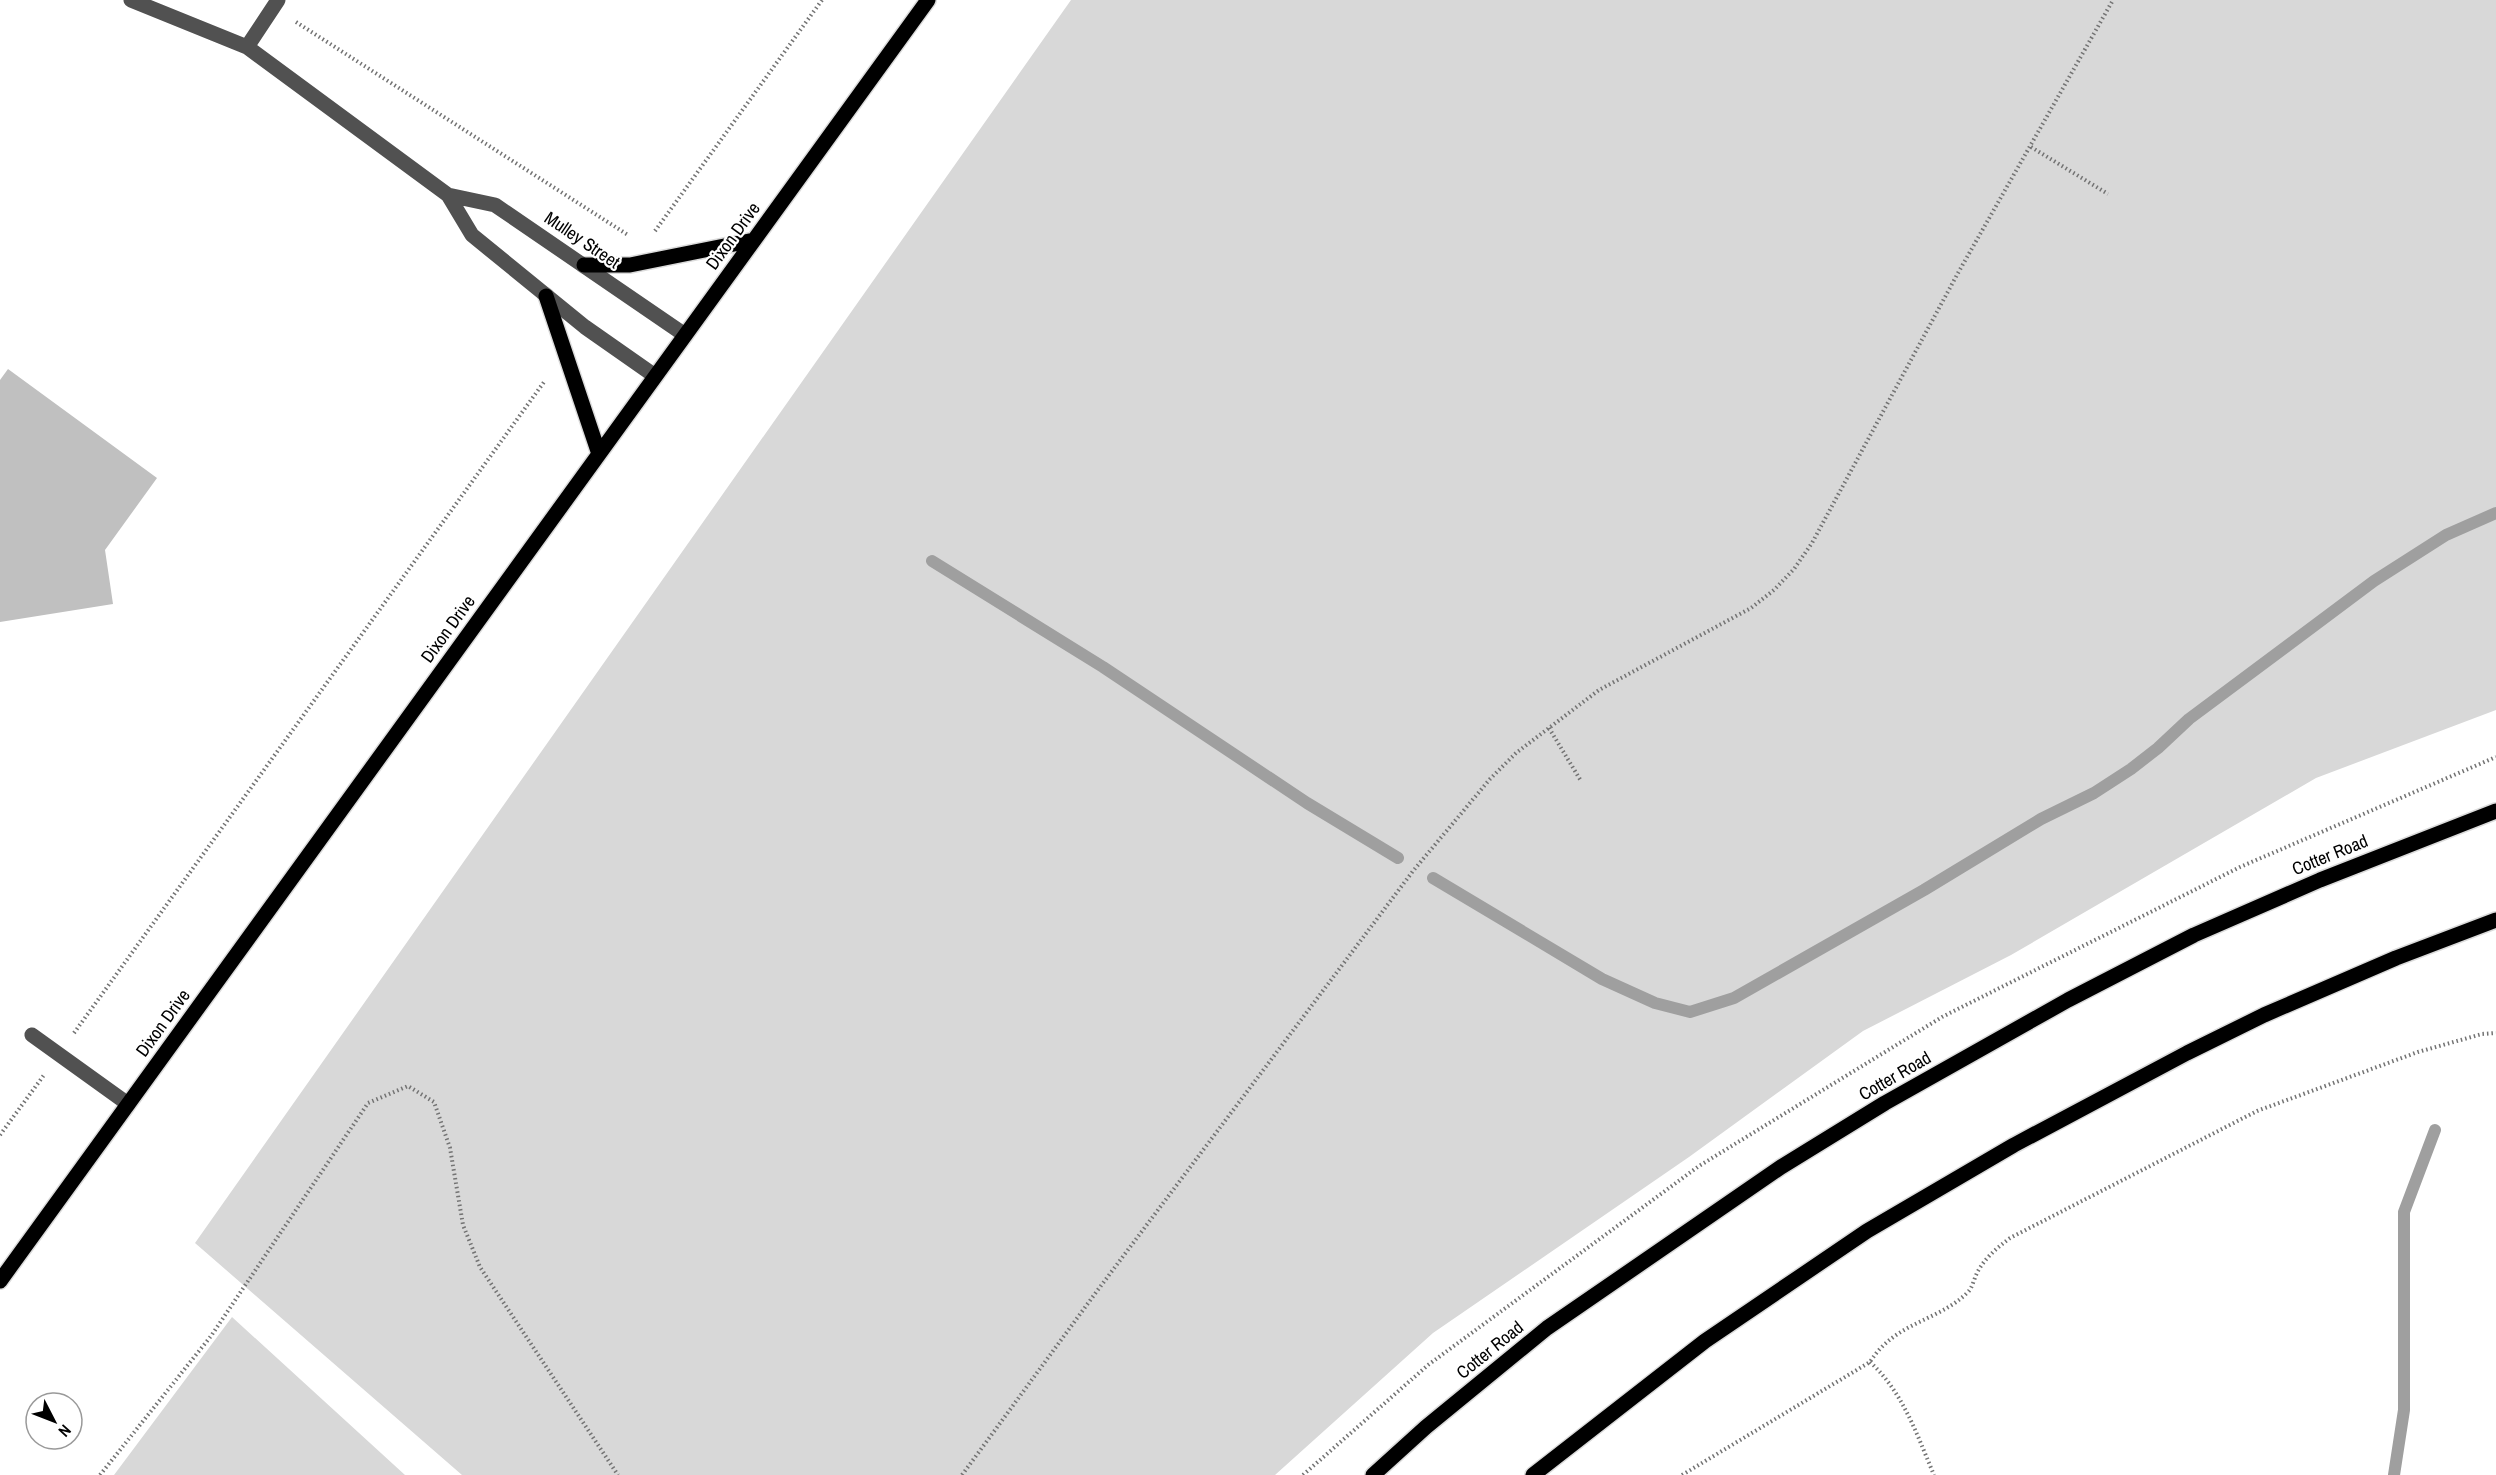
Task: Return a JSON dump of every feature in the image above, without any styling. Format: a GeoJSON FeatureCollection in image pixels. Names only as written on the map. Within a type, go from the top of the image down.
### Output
{"type":"FeatureCollection","features":[{"type":"Feature","properties":{"kind":"main road","name":"Dixon Drive"},"geometry":{"type":"LineString","coordinates":[[0,1281],[928,0]]}},
{"type":"Feature","properties":{"kind":"main road"},"geometry":{"type":"LineString","coordinates":[[584,265],[630,264],[754,240]]}},
{"type":"Feature","properties":{"kind":"main road"},"geometry":{"type":"LineString","coordinates":[[546,296],[599,454]]}},
{"type":"Feature","properties":{"kind":"main road","name":"Cotter Road"},"geometry":{"type":"LineString","coordinates":[[1373,1475],[1426,1427],[1547,1328],[1781,1167],[1885,1103],[2068,1000],[2194,935],[2320,880],[2496,811]]}},
{"type":"Feature","properties":{"kind":"main road"},"geometry":{"type":"LineString","coordinates":[[1533,1475],[1705,1341],[1867,1231],[2014,1145],[2264,1014],[2396,958],[2496,920]]}},
{"type":"Feature","properties":{"kind":"street","name":"Mulley Street"},"geometry":{"type":"LineString","coordinates":[[131,0],[247,47],[448,195],[472,236],[585,327],[655,376]]}},
{"type":"Feature","properties":{"kind":"street"},"geometry":{"type":"LineString","coordinates":[[247,47],[276,4]]}},
{"type":"Feature","properties":{"kind":"street","name":"Mulley Street"},"geometry":{"type":"LineString","coordinates":[[448,195],[495,205],[685,335]]}},
{"type":"Feature","properties":{"kind":"street"},"geometry":{"type":"LineString","coordinates":[[32,1035],[128,1104]]}},
{"type":"Feature","properties":{"kind":"path"},"geometry":{"type":"LineString","coordinates":[[630,264],[822,0]]}},
{"type":"Feature","properties":{"kind":"path"},"geometry":{"type":"LineString","coordinates":[[962,1475],[1097,1291],[1413,871],[1490,778],[1516,753],[1599,690],[1750,608],[1774,590],[1794,569],[1831,510],[1958,273],[2113,0]]}},
{"type":"Feature","properties":{"kind":"path"},"geometry":{"type":"LineString","coordinates":[[276,4],[644,246]]}},
{"type":"Feature","properties":{"kind":"path"},"geometry":{"type":"LineString","coordinates":[[2031,147],[2108,194]]}},
{"type":"Feature","properties":{"kind":"path"},"geometry":{"type":"LineString","coordinates":[[0,1135],[566,353]]}},
{"type":"Feature","properties":{"kind":"path"},"geometry":{"type":"LineString","coordinates":[[1549,728],[1581,781]]}},
{"type":"Feature","properties":{"kind":"path"},"geometry":{"type":"LineString","coordinates":[[1682,1475],[1870,1362],[1879,1348],[1891,1337],[1957,1301],[1970,1290],[1978,1270],[1991,1252],[2010,1238],[2257,1111],[2418,1052],[2482,1034],[2496,1033]]}},
{"type":"Feature","properties":{"kind":"path"},"geometry":{"type":"LineString","coordinates":[[100,1475],[211,1335],[368,1103],[408,1086],[434,1102],[450,1148],[463,1225],[480,1267],[618,1475]]}},
{"type":"Feature","properties":{"kind":"path"},"geometry":{"type":"LineString","coordinates":[[1870,1362],[1887,1377],[1908,1414],[1934,1475]]}},
{"type":"Feature","properties":{"kind":"shaded area"},"geometry":{"type":"Polygon","coordinates":[[[1071,0],[2496,0],[2496,710],[2316,778],[2011,955],[1863,1031],[1689,1157],[1433,1333],[1275,1475],[462,1475],[195,1243],[1071,0]]]}},
{"type":"Feature","properties":{"kind":"shaded area"},"geometry":{"type":"Polygon","coordinates":[[[232,1317],[405,1475],[114,1475],[232,1317]]]}},
{"type":"Feature","properties":{"kind":"building"},"geometry":{"type":"Polygon","coordinates":[[[8,369],[157,478],[105,550],[113,604],[0,622],[0,380],[8,369]]]}},
{"type":"Feature","properties":{"kind":"waterway"},"geometry":{"type":"LineString","coordinates":[[1433,878],[1602,979],[1655,1003],[1690,1012],[1734,998],[1924,890],[2041,819],[2094,793],[2131,769],[2189,719],[2374,581],[2446,535],[2496,513]]}},
{"type":"Feature","properties":{"kind":"waterway"},"geometry":{"type":"LineString","coordinates":[[932,561],[1103,667],[1307,803],[1398,858]]}},
{"type":"Feature","properties":{"kind":"waterway"},"geometry":{"type":"LineString","coordinates":[[2394,1475],[2404,1410],[2404,1212],[2435,1130]]}}]}
